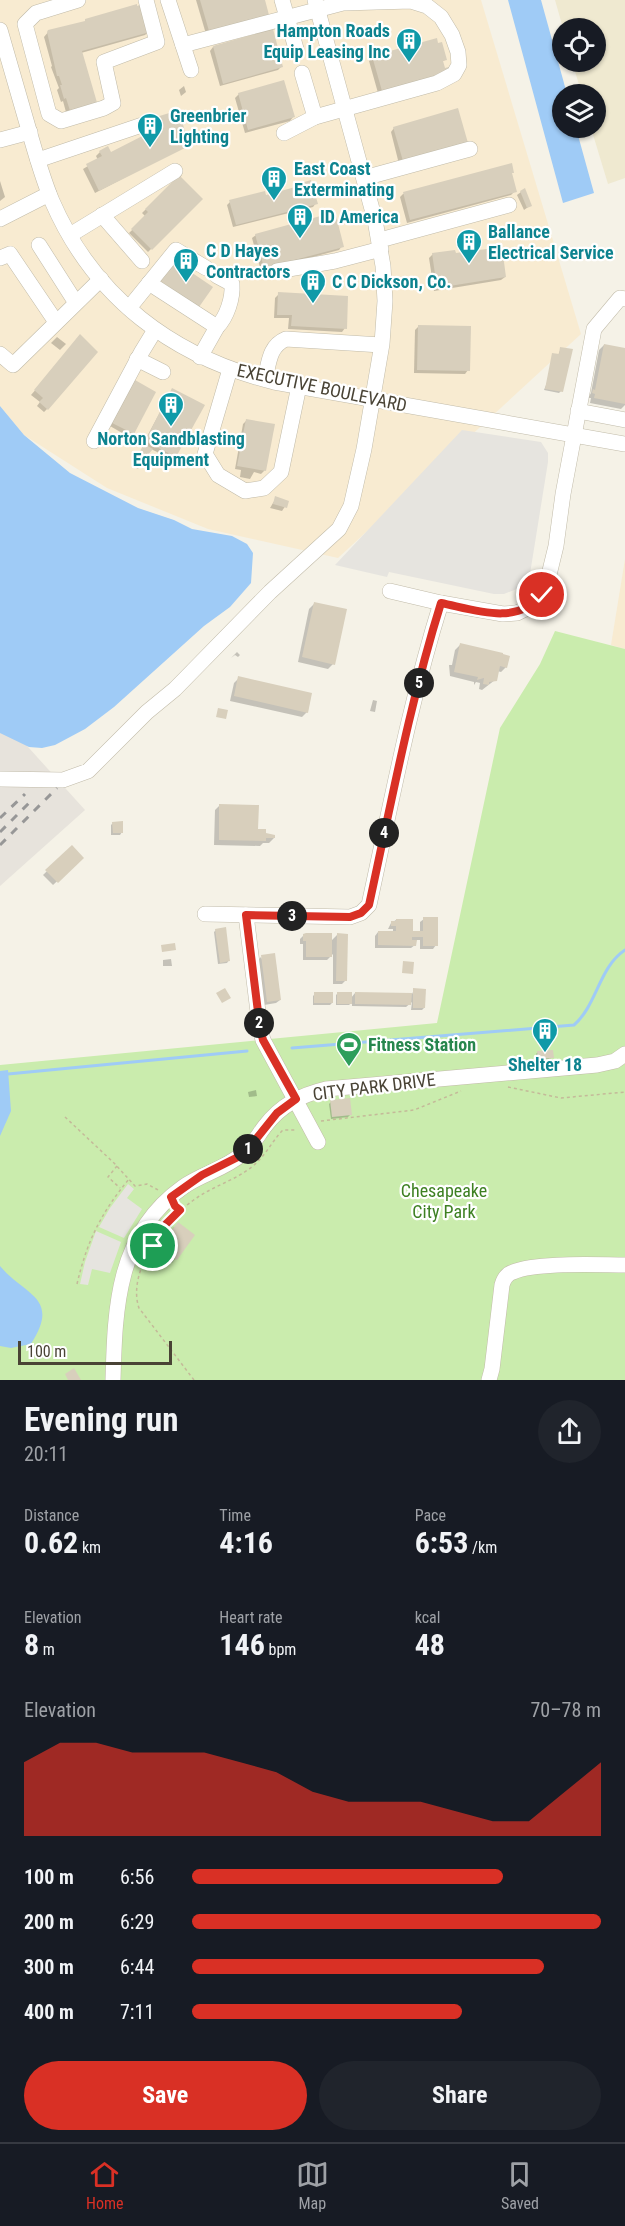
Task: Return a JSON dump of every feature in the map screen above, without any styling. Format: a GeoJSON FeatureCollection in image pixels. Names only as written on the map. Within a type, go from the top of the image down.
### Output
{"type":"FeatureCollection","features":[{"type":"Feature","properties":{"kind":"street"},"geometry":{"type":"LineString","coordinates":[[78,0],[36,13],[25,24],[49,114],[62,121],[104,108],[112,103],[104,62],[157,42],[146,0]]}},
{"type":"Feature","properties":{"kind":"street"},"geometry":{"type":"LineString","coordinates":[[168,0],[191,70]]}},
{"type":"Feature","properties":{"kind":"street"},"geometry":{"type":"LineString","coordinates":[[282,0],[297,52]]}},
{"type":"Feature","properties":{"kind":"street"},"geometry":{"type":"LineString","coordinates":[[183,45],[287,17],[317,4],[411,1],[427,6],[441,17],[452,35],[458,52],[459,65],[454,74],[437,83],[315,117],[284,133]]}},
{"type":"Feature","properties":{"kind":"street"},"geometry":{"type":"LineString","coordinates":[[0,779],[63,780],[88,771],[147,712],[175,689],[270,592],[339,529],[351,506],[373,399],[385,301],[380,245],[317,4]]}},
{"type":"Feature","properties":{"kind":"street","name":"EXECUTIVE BOULEVARD"},"geometry":{"type":"LineString","coordinates":[[0,30],[49,194],[70,235],[101,279],[129,308],[155,330],[201,357],[265,380],[625,444]]}},
{"type":"Feature","properties":{"kind":"street"},"geometry":{"type":"LineString","coordinates":[[302,73],[315,117]]}},
{"type":"Feature","properties":{"kind":"street"},"geometry":{"type":"LineString","coordinates":[[25,116],[48,109]]}},
{"type":"Feature","properties":{"kind":"street"},"geometry":{"type":"LineString","coordinates":[[38,160],[142,125]]}},
{"type":"Feature","properties":{"kind":"street"},"geometry":{"type":"LineString","coordinates":[[0,140],[30,132]]}},
{"type":"Feature","properties":{"kind":"street"},"geometry":{"type":"LineString","coordinates":[[364,178],[470,148]]}},
{"type":"Feature","properties":{"kind":"street"},"geometry":{"type":"LineString","coordinates":[[70,235],[175,171]]}},
{"type":"Feature","properties":{"kind":"street"},"geometry":{"type":"LineString","coordinates":[[0,219],[49,194]]}},
{"type":"Feature","properties":{"kind":"street"},"geometry":{"type":"LineString","coordinates":[[277,271],[335,261],[509,205]]}},
{"type":"Feature","properties":{"kind":"street"},"geometry":{"type":"LineString","coordinates":[[102,215],[142,261]]}},
{"type":"Feature","properties":{"kind":"street"},"geometry":{"type":"LineString","coordinates":[[39,245],[76,303]]}},
{"type":"Feature","properties":{"kind":"street"},"geometry":{"type":"LineString","coordinates":[[129,308],[176,250],[232,284],[233,292],[223,321],[217,327],[201,357]]}},
{"type":"Feature","properties":{"kind":"street"},"geometry":{"type":"LineString","coordinates":[[0,258],[10,254],[56,322]]}},
{"type":"Feature","properties":{"kind":"street"},"geometry":{"type":"LineString","coordinates":[[0,354],[13,364],[101,279]]}},
{"type":"Feature","properties":{"kind":"street"},"geometry":{"type":"LineString","coordinates":[[149,283],[217,327]]}},
{"type":"Feature","properties":{"kind":"street"},"geometry":{"type":"LineString","coordinates":[[390,591],[503,614],[517,613],[529,607],[542,595],[556,546],[573,435],[594,329],[620,298],[625,299]]}},
{"type":"Feature","properties":{"kind":"street"},"geometry":{"type":"LineString","coordinates":[[94,441],[137,359],[155,330]]}},
{"type":"Feature","properties":{"kind":"street"},"geometry":{"type":"LineString","coordinates":[[265,380],[272,351],[277,343],[286,339],[381,345]]}},
{"type":"Feature","properties":{"kind":"street"},"geometry":{"type":"LineString","coordinates":[[137,359],[163,372]]}},
{"type":"Feature","properties":{"kind":"street"},"geometry":{"type":"LineString","coordinates":[[230,369],[205,454],[218,475],[245,491],[264,488],[281,472],[299,386]]}},
{"type":"Feature","properties":{"kind":"street"},"geometry":{"type":"LineString","coordinates":[[578,411],[625,420]]}},
{"type":"Feature","properties":{"kind":"street"},"geometry":{"type":"LineString","coordinates":[[204,914],[350,917],[361,913],[369,905],[398,768],[441,603]]}},
{"type":"Feature","properties":{"kind":"street"},"geometry":{"type":"LineString","coordinates":[[246,915],[263,1040],[318,1143]]}},
{"type":"Feature","properties":{"kind":"street","name":"CITY PARK DRIVE"},"geometry":{"type":"LineString","coordinates":[[113,1380],[114,1327],[124,1271],[135,1244],[153,1215],[171,1197],[202,1175],[244,1154],[277,1113],[296,1099],[326,1089],[597,1065],[615,1061],[625,1054]]}},
{"type":"Feature","properties":{"kind":"street"},"geometry":{"type":"LineString","coordinates":[[489,1380],[500,1296],[505,1277],[512,1272],[537,1267],[625,1265]]}},
{"type":"Feature","properties":{"kind":"path"},"geometry":{"type":"LineString","coordinates":[[502,1086],[561,1098],[625,1092]]}},
{"type":"Feature","properties":{"kind":"path"},"geometry":{"type":"LineString","coordinates":[[194,1380],[138,1308],[135,1295],[141,1271],[166,1224],[180,1210],[219,1184],[234,1178],[254,1165],[283,1130],[303,1130],[328,1119],[414,1110],[465,1090]]}},
{"type":"Feature","properties":{"kind":"path"},"geometry":{"type":"LineString","coordinates":[[66,1117],[135,1186],[147,1184],[159,1191],[165,1191],[180,1210]]}},
{"type":"Feature","properties":{"kind":"path"},"geometry":{"type":"LineString","coordinates":[[117,1166],[108,1178],[121,1188]]}},
{"type":"Feature","properties":{"kind":"path"},"geometry":{"type":"LineString","coordinates":[[76,1284],[85,1250],[93,1232],[110,1202],[129,1179]]}},
{"type":"Feature","properties":{"kind":"shaded area"},"geometry":{"type":"Polygon","coordinates":[[[0,0],[481,0],[581,334],[338,558],[208,529],[107,488],[24,435],[0,406],[0,0]]]}},
{"type":"Feature","properties":{"kind":"shaded area"},"geometry":{"type":"Polygon","coordinates":[[[555,0],[625,0],[625,178],[608,184],[594,138],[606,138],[606,84],[579,84],[575,72],[606,72],[606,18],[560,18],[555,0]]]}},
{"type":"Feature","properties":{"kind":"shaded area"},"geometry":{"type":"Polygon","coordinates":[[[462,430],[541,442],[548,453],[529,580],[524,586],[504,594],[494,594],[389,572],[387,577],[335,565],[462,430]]]}},
{"type":"Feature","properties":{"kind":"shaded area"},"geometry":{"type":"Polygon","coordinates":[[[625,559],[625,649],[611,645],[625,559]]]}},
{"type":"Feature","properties":{"kind":"shaded area"},"geometry":{"type":"Polygon","coordinates":[[[0,716],[85,810],[0,886],[0,716]]]}},
{"type":"Feature","properties":{"kind":"shaded area"},"geometry":{"type":"Polygon","coordinates":[[[128,1184],[134,1189],[127,1198],[142,1209],[124,1238],[99,1227],[128,1184]]]}},
{"type":"Feature","properties":{"kind":"shaded area"},"geometry":{"type":"Polygon","coordinates":[[[96,1231],[121,1242],[110,1273],[92,1269],[88,1285],[80,1284],[85,1262],[96,1231]]]}},
{"type":"Feature","properties":{"kind":"green space","name":"Chesapeake City Park"},"geometry":{"type":"Polygon","coordinates":[[[555,631],[625,649],[625,1380],[0,1380],[0,1065],[437,1023],[500,728],[540,664],[555,631]]]}},
{"type":"Feature","properties":{"kind":"water"},"geometry":{"type":"Polygon","coordinates":[[[508,0],[541,0],[552,40],[552,72],[561,72],[564,84],[552,84],[552,138],[579,138],[594,193],[563,203],[508,0]]]}},
{"type":"Feature","properties":{"kind":"water"},"geometry":{"type":"Polygon","coordinates":[[[0,406],[24,435],[70,473],[138,508],[174,520],[192,529],[232,536],[247,544],[253,553],[251,583],[230,607],[204,626],[114,707],[85,729],[55,745],[42,748],[29,747],[0,733],[0,406]]]}},
{"type":"Feature","properties":{"kind":"water"},"geometry":{"type":"Polygon","coordinates":[[[8,1070],[11,1111],[0,1136],[0,1071],[8,1070]]]}},
{"type":"Feature","properties":{"kind":"water"},"geometry":{"type":"Polygon","coordinates":[[[0,1266],[29,1291],[41,1307],[42,1316],[39,1328],[31,1344],[11,1348],[0,1346],[0,1266]]]}},
{"type":"Feature","properties":{"kind":"building"},"geometry":{"type":"Polygon","coordinates":[[[200,0],[265,0],[269,15],[209,31],[200,0]]]}},
{"type":"Feature","properties":{"kind":"building"},"geometry":{"type":"Polygon","coordinates":[[[137,4],[137,6],[142,4],[150,32],[82,51],[98,106],[71,114],[66,98],[64,99],[59,76],[57,76],[48,30],[137,4]]]}},
{"type":"Feature","properties":{"kind":"building"},"geometry":{"type":"Polygon","coordinates":[[[273,29],[283,67],[223,84],[213,46],[273,29]]]}},
{"type":"Feature","properties":{"kind":"building","name":"Hampton Roads Equip Leasing Inc"},"geometry":{"type":"Polygon","coordinates":[[[437,38],[438,43],[442,42],[447,60],[443,61],[445,68],[449,67],[450,70],[382,91],[372,56],[437,38]]]}},
{"type":"Feature","properties":{"kind":"building"},"geometry":{"type":"Polygon","coordinates":[[[284,80],[295,117],[248,130],[238,93],[284,80]]]}},
{"type":"Feature","properties":{"kind":"building"},"geometry":{"type":"Polygon","coordinates":[[[458,108],[468,143],[403,161],[393,127],[458,108]]]}},
{"type":"Feature","properties":{"kind":"building","name":"Greenbrier Lighting"},"geometry":{"type":"Polygon","coordinates":[[[179,110],[189,146],[99,191],[86,164],[102,156],[99,151],[108,146],[111,152],[156,129],[153,118],[179,110]]]}},
{"type":"Feature","properties":{"kind":"building"},"geometry":{"type":"Polygon","coordinates":[[[512,163],[517,192],[410,220],[403,192],[512,163]]]}},
{"type":"Feature","properties":{"kind":"building"},"geometry":{"type":"Polygon","coordinates":[[[179,175],[203,199],[152,250],[131,229],[148,212],[145,209],[179,175]]]}},
{"type":"Feature","properties":{"kind":"building","name":"East Coast Exterminating"},"geometry":{"type":"Polygon","coordinates":[[[311,180],[318,204],[236,225],[229,200],[265,191],[266,195],[299,186],[298,184],[311,180]]]}},
{"type":"Feature","properties":{"kind":"building"},"geometry":{"type":"Polygon","coordinates":[[[525,188],[532,206],[527,208],[520,191],[525,188]]]}},
{"type":"Feature","properties":{"kind":"building","name":"ID America"},"geometry":{"type":"Polygon","coordinates":[[[335,212],[344,247],[264,268],[255,234],[335,212]]]}},
{"type":"Feature","properties":{"kind":"building","name":"Ballance Electrical Service"},"geometry":{"type":"Polygon","coordinates":[[[502,247],[506,277],[437,288],[432,253],[455,250],[456,253],[502,247]]]}},
{"type":"Feature","properties":{"kind":"building","name":"C D Hayes Contractors"},"geometry":{"type":"Polygon","coordinates":[[[173,260],[213,287],[199,307],[159,280],[173,260]]]}},
{"type":"Feature","properties":{"kind":"building","name":"C C Dickson, Co."},"geometry":{"type":"Polygon","coordinates":[[[278,292],[348,296],[347,329],[291,326],[292,315],[277,315],[278,292]]]}},
{"type":"Feature","properties":{"kind":"building"},"geometry":{"type":"Polygon","coordinates":[[[418,325],[471,326],[470,371],[417,370],[418,325]]]}},
{"type":"Feature","properties":{"kind":"building"},"geometry":{"type":"Polygon","coordinates":[[[80,334],[98,352],[48,410],[39,402],[43,398],[34,390],[80,334]]]}},
{"type":"Feature","properties":{"kind":"building"},"geometry":{"type":"Polygon","coordinates":[[[604,344],[625,348],[625,404],[594,398],[595,394],[592,393],[593,389],[595,390],[604,344]]]}},
{"type":"Feature","properties":{"kind":"building"},"geometry":{"type":"Polygon","coordinates":[[[560,347],[573,349],[563,392],[545,389],[552,353],[559,354],[560,347]]]}},
{"type":"Feature","properties":{"kind":"building"},"geometry":{"type":"Polygon","coordinates":[[[135,380],[156,392],[134,434],[112,423],[135,380]]]}},
{"type":"Feature","properties":{"kind":"building","name":"Norton Sandblasting Equipment"},"geometry":{"type":"Polygon","coordinates":[[[172,388],[205,405],[176,457],[145,441],[172,388]]]}},
{"type":"Feature","properties":{"kind":"building"},"geometry":{"type":"Polygon","coordinates":[[[246,419],[275,424],[266,471],[237,466],[246,419]]]}},
{"type":"Feature","properties":{"kind":"building"},"geometry":{"type":"Polygon","coordinates":[[[144,444],[153,449],[146,457],[148,458],[143,467],[134,462],[144,444]]]}},
{"type":"Feature","properties":{"kind":"building"},"geometry":{"type":"Polygon","coordinates":[[[275,496],[289,501],[287,508],[273,504],[275,496]]]}},
{"type":"Feature","properties":{"kind":"building"},"geometry":{"type":"Polygon","coordinates":[[[314,602],[347,609],[335,665],[302,657],[314,602]]]}},
{"type":"Feature","properties":{"kind":"building"},"geometry":{"type":"Polygon","coordinates":[[[460,643],[510,656],[507,668],[500,666],[497,681],[489,682],[489,685],[483,684],[484,678],[477,680],[478,677],[454,672],[460,643]]]}},
{"type":"Feature","properties":{"kind":"building"},"geometry":{"type":"Polygon","coordinates":[[[238,676],[312,693],[308,713],[234,696],[238,676]]]}},
{"type":"Feature","properties":{"kind":"building"},"geometry":{"type":"Polygon","coordinates":[[[218,708],[228,710],[226,719],[216,717],[218,708]]]}},
{"type":"Feature","properties":{"kind":"building"},"geometry":{"type":"Polygon","coordinates":[[[219,804],[259,805],[258,829],[266,829],[266,833],[275,835],[275,838],[266,838],[266,841],[219,840],[219,804]]]}},
{"type":"Feature","properties":{"kind":"building"},"geometry":{"type":"Polygon","coordinates":[[[123,821],[123,833],[113,833],[112,822],[123,821]]]}},
{"type":"Feature","properties":{"kind":"building"},"geometry":{"type":"Polygon","coordinates":[[[72,845],[84,858],[58,883],[45,870],[72,845]]]}},
{"type":"Feature","properties":{"kind":"building"},"geometry":{"type":"Polygon","coordinates":[[[423,917],[438,917],[438,946],[423,946],[423,937],[412,937],[412,940],[417,940],[416,946],[378,945],[378,931],[396,931],[396,926],[391,926],[391,921],[413,919],[413,931],[423,931],[423,917]]]}},
{"type":"Feature","properties":{"kind":"building"},"geometry":{"type":"Polygon","coordinates":[[[226,927],[230,961],[220,963],[215,929],[226,927]]]}},
{"type":"Feature","properties":{"kind":"building"},"geometry":{"type":"Polygon","coordinates":[[[332,933],[332,957],[306,957],[306,941],[303,941],[303,934],[332,933]]]}},
{"type":"Feature","properties":{"kind":"building"},"geometry":{"type":"Polygon","coordinates":[[[337,933],[348,934],[347,981],[336,981],[337,933]]]}},
{"type":"Feature","properties":{"kind":"building"},"geometry":{"type":"Polygon","coordinates":[[[175,943],[176,950],[162,952],[161,945],[175,943]]]}},
{"type":"Feature","properties":{"kind":"building"},"geometry":{"type":"Polygon","coordinates":[[[275,953],[281,1000],[267,1002],[261,955],[275,953]]]}},
{"type":"Feature","properties":{"kind":"building"},"geometry":{"type":"Polygon","coordinates":[[[403,961],[414,962],[413,974],[402,973],[403,961]]]}},
{"type":"Feature","properties":{"kind":"building"},"geometry":{"type":"Polygon","coordinates":[[[225,988],[231,998],[222,1003],[216,993],[225,988]]]}},
{"type":"Feature","properties":{"kind":"building"},"geometry":{"type":"Polygon","coordinates":[[[413,988],[426,989],[425,1008],[413,1008],[413,988]]]}},
{"type":"Feature","properties":{"kind":"building"},"geometry":{"type":"Polygon","coordinates":[[[314,992],[333,992],[333,1003],[314,1003],[314,992]]]}},
{"type":"Feature","properties":{"kind":"building"},"geometry":{"type":"Polygon","coordinates":[[[337,992],[352,992],[352,1004],[337,1004],[337,992]]]}},
{"type":"Feature","properties":{"kind":"building"},"geometry":{"type":"Polygon","coordinates":[[[355,992],[412,993],[411,1005],[355,1004],[355,992]]]}},
{"type":"Feature","properties":{"kind":"building","name":"Shelter 18"},"geometry":{"type":"Polygon","coordinates":[[[553,1050],[554,1058],[538,1059],[537,1051],[553,1050]]]}},
{"type":"Feature","properties":{"kind":"building"},"geometry":{"type":"Polygon","coordinates":[[[350,1098],[352,1115],[332,1117],[330,1100],[350,1098]]]}},
{"type":"Feature","properties":{"kind":"building"},"geometry":{"type":"Polygon","coordinates":[[[178,1222],[195,1235],[177,1260],[159,1247],[178,1222]]]}},
{"type":"Feature","properties":{"kind":"building"},"geometry":{"type":"Polygon","coordinates":[[[74,1368],[81,1380],[68,1380],[65,1374],[74,1368]]]}},
{"type":"Feature","properties":{"kind":"waterway"},"geometry":{"type":"LineString","coordinates":[[292,1048],[574,1025],[588,1007],[609,966],[625,950]]}},
{"type":"Feature","properties":{"kind":"waterway"},"geometry":{"type":"LineString","coordinates":[[8,1074],[247,1051]]}},
{"type":"Feature","properties":{"kind":"railway"},"geometry":{"type":"LineString","coordinates":[[0,845],[57,788]]}},
{"type":"Feature","properties":{"kind":"railway"},"geometry":{"type":"LineString","coordinates":[[0,818],[25,794]]}},
{"type":"Feature","properties":{"kind":"railway"},"geometry":{"type":"LineString","coordinates":[[0,832],[32,800]]}},
{"type":"Feature","properties":{"kind":"place","name":"Hampton Roads Equip Leasing Inc"},"geometry":{"type":"Point","coordinates":[409,64]}},
{"type":"Feature","properties":{"kind":"place","name":"Greenbrier Lighting"},"geometry":{"type":"Point","coordinates":[150,149]}},
{"type":"Feature","properties":{"kind":"place","name":"East Coast Exterminating"},"geometry":{"type":"Point","coordinates":[274,202]}},
{"type":"Feature","properties":{"kind":"place","name":"ID America"},"geometry":{"type":"Point","coordinates":[300,240]}},
{"type":"Feature","properties":{"kind":"place","name":"Ballance Electrical Service"},"geometry":{"type":"Point","coordinates":[469,265]}},
{"type":"Feature","properties":{"kind":"place","name":"C D Hayes Contractors"},"geometry":{"type":"Point","coordinates":[186,284]}},
{"type":"Feature","properties":{"kind":"place","name":"C C Dickson, Co."},"geometry":{"type":"Point","coordinates":[313,305]}},
{"type":"Feature","properties":{"kind":"place","name":"Norton Sandblasting Equipment"},"geometry":{"type":"Point","coordinates":[171,428]}},
{"type":"Feature","properties":{"kind":"place","name":"Shelter 18"},"geometry":{"type":"Point","coordinates":[545,1054]}},
{"type":"Feature","properties":{"kind":"place","name":"Fitness Station"},"geometry":{"type":"Point","coordinates":[349,1068]}},
{"type":"Feature","properties":{"kind":"route"},"geometry":{"type":"LineString","coordinates":[[153,1246],[166,1224],[180,1210],[175,1206],[171,1197],[202,1175],[244,1154],[267,1123],[296,1099],[263,1040],[246,915],[350,917],[361,913],[369,905],[398,768],[441,603],[493,614],[517,613],[536,602],[542,595]]}}]}
